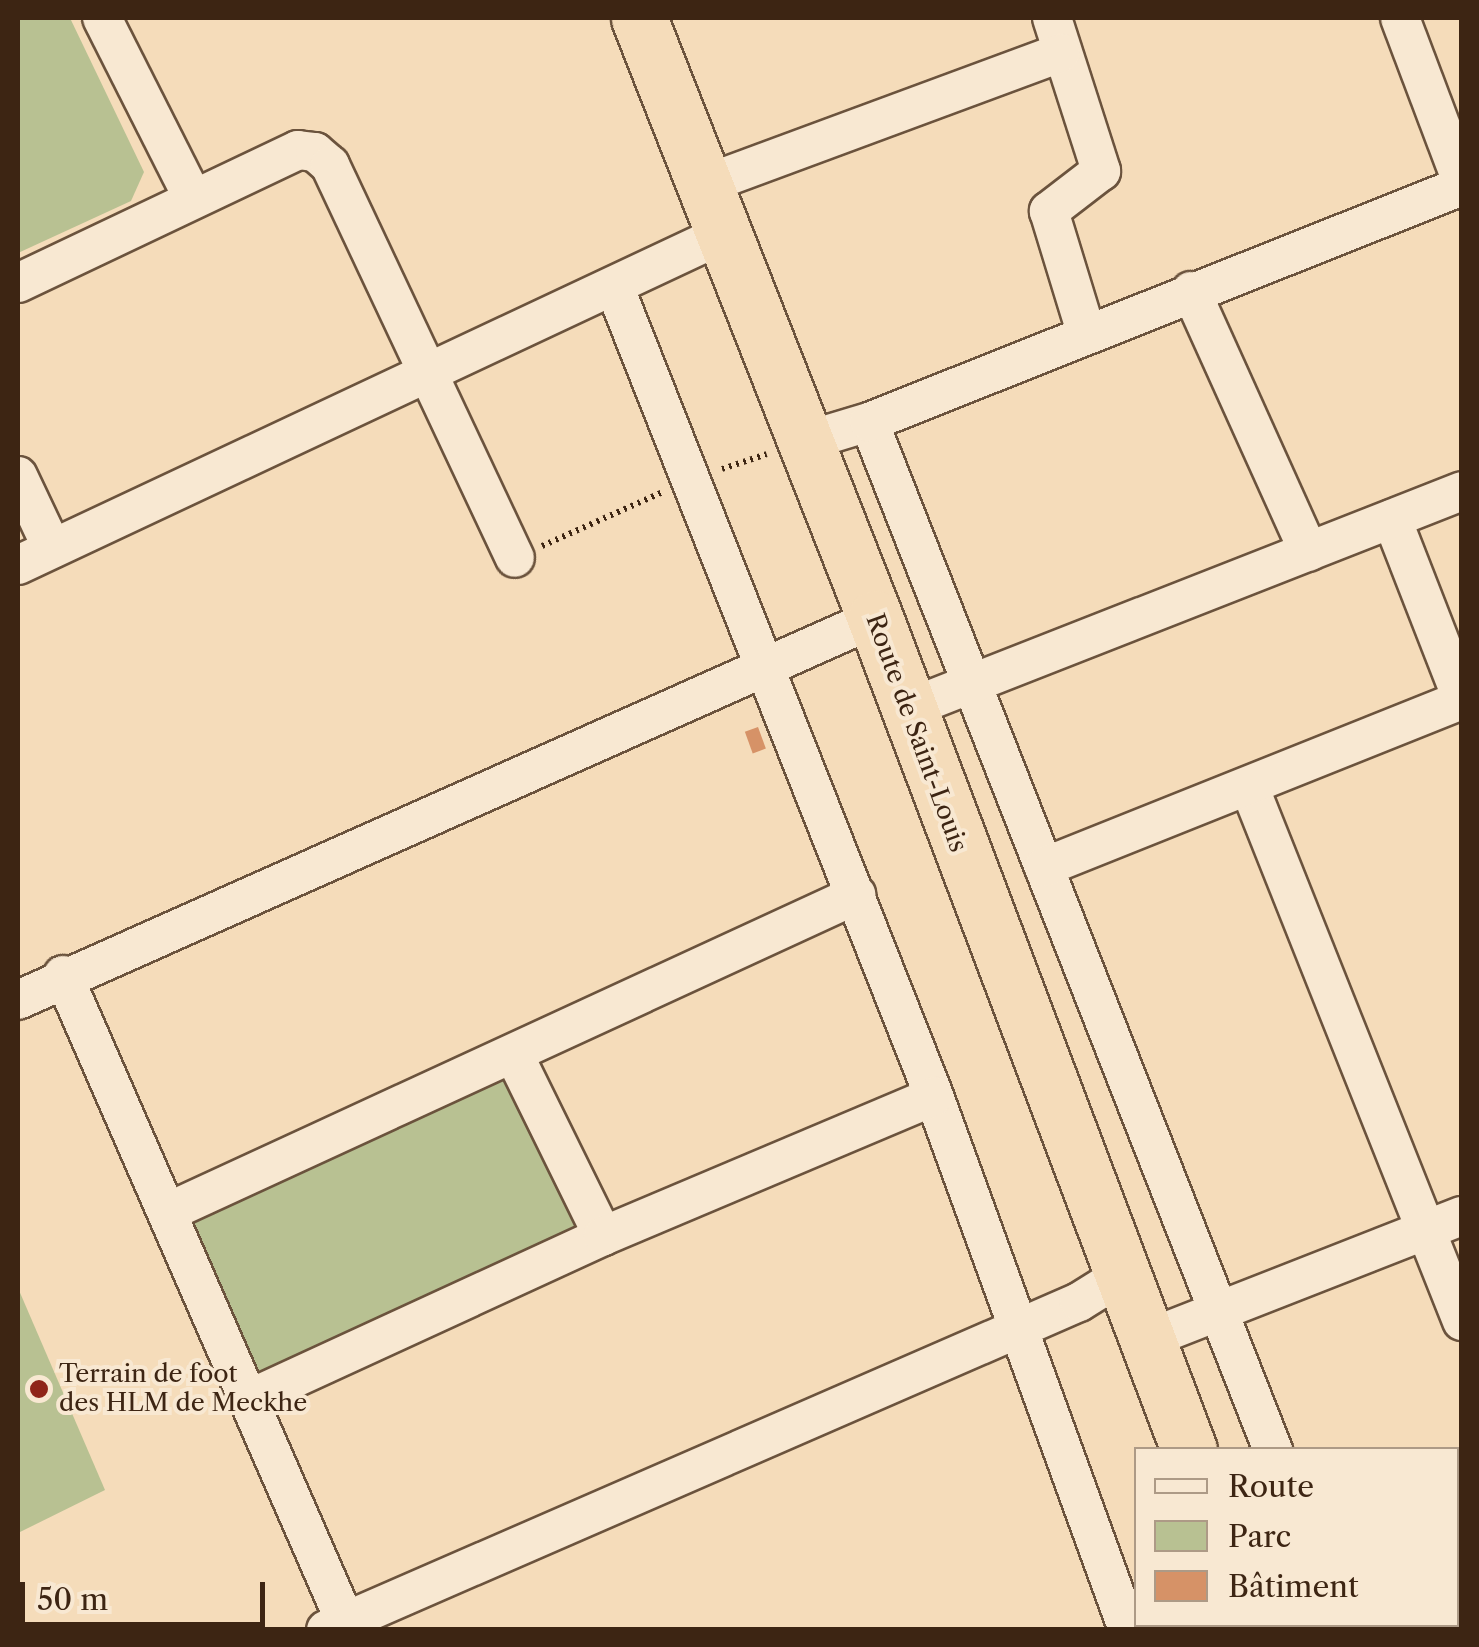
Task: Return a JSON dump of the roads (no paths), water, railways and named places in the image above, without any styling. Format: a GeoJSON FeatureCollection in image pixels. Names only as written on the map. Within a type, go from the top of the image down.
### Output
{"type":"FeatureCollection","features":[{"type":"Feature","properties":{"kind":"highway","name":"Route de Saint-Louis"},"geometry":{"type":"LineString","coordinates":[[639,18],[875,618],[1119,1277],[1188,1447]]}},
{"type":"Feature","properties":{"kind":"street"},"geometry":{"type":"LineString","coordinates":[[102,18],[192,198]]}},
{"type":"Feature","properties":{"kind":"street"},"geometry":{"type":"LineString","coordinates":[[806,441],[870,422],[1462,184],[1400,18]]}},
{"type":"Feature","properties":{"kind":"street"},"geometry":{"type":"LineString","coordinates":[[18,565],[614,286],[714,209],[1057,35],[1101,171],[1049,211],[1086,332]]}},
{"type":"Feature","properties":{"kind":"street"},"geometry":{"type":"LineString","coordinates":[[18,283],[298,150],[316,152],[330,165],[432,374],[515,558]]}},
{"type":"Feature","properties":{"kind":"street"},"geometry":{"type":"LineString","coordinates":[[614,286],[768,665],[934,1096],[1128,1630]]}},
{"type":"Feature","properties":{"kind":"street"},"geometry":{"type":"LineString","coordinates":[[1192,291],[1309,552]]}},
{"type":"Feature","properties":{"kind":"street"},"geometry":{"type":"LineString","coordinates":[[870,422],[1272,1447]]}},
{"type":"Feature","properties":{"kind":"street"},"geometry":{"type":"LineString","coordinates":[[18,476],[52,548]]}},
{"type":"Feature","properties":{"kind":"street"},"geometry":{"type":"LineString","coordinates":[[906,709],[973,686],[1462,491]]}},
{"type":"Feature","properties":{"kind":"street"},"geometry":{"type":"LineString","coordinates":[[1044,868],[1462,700],[1392,519]]}},
{"type":"Feature","properties":{"kind":"street"},"geometry":{"type":"LineString","coordinates":[[18,1000],[63,975],[875,618]]}},
{"type":"Feature","properties":{"kind":"street"},"geometry":{"type":"LineString","coordinates":[[1249,786],[1462,1320]]}},
{"type":"Feature","properties":{"kind":"street"},"geometry":{"type":"LineString","coordinates":[[168,1212],[856,895]]}},
{"type":"Feature","properties":{"kind":"street"},"geometry":{"type":"LineString","coordinates":[[63,975],[249,1398],[335,1625],[1016,1325],[1079,1302],[1119,1277]]}},
{"type":"Feature","properties":{"kind":"street"},"geometry":{"type":"LineString","coordinates":[[514,1055],[602,1236]]}},
{"type":"Feature","properties":{"kind":"street"},"geometry":{"type":"LineString","coordinates":[[249,1398],[602,1236],[934,1096]]}},
{"type":"Feature","properties":{"kind":"street"},"geometry":{"type":"LineString","coordinates":[[1145,1340],[1462,1216]]}},
{"type":"Feature","properties":{"kind":"place","name":"Terrain de foot des HLM de Meckhe"},"geometry":{"type":"Point","coordinates":[39,1389]}}]}
